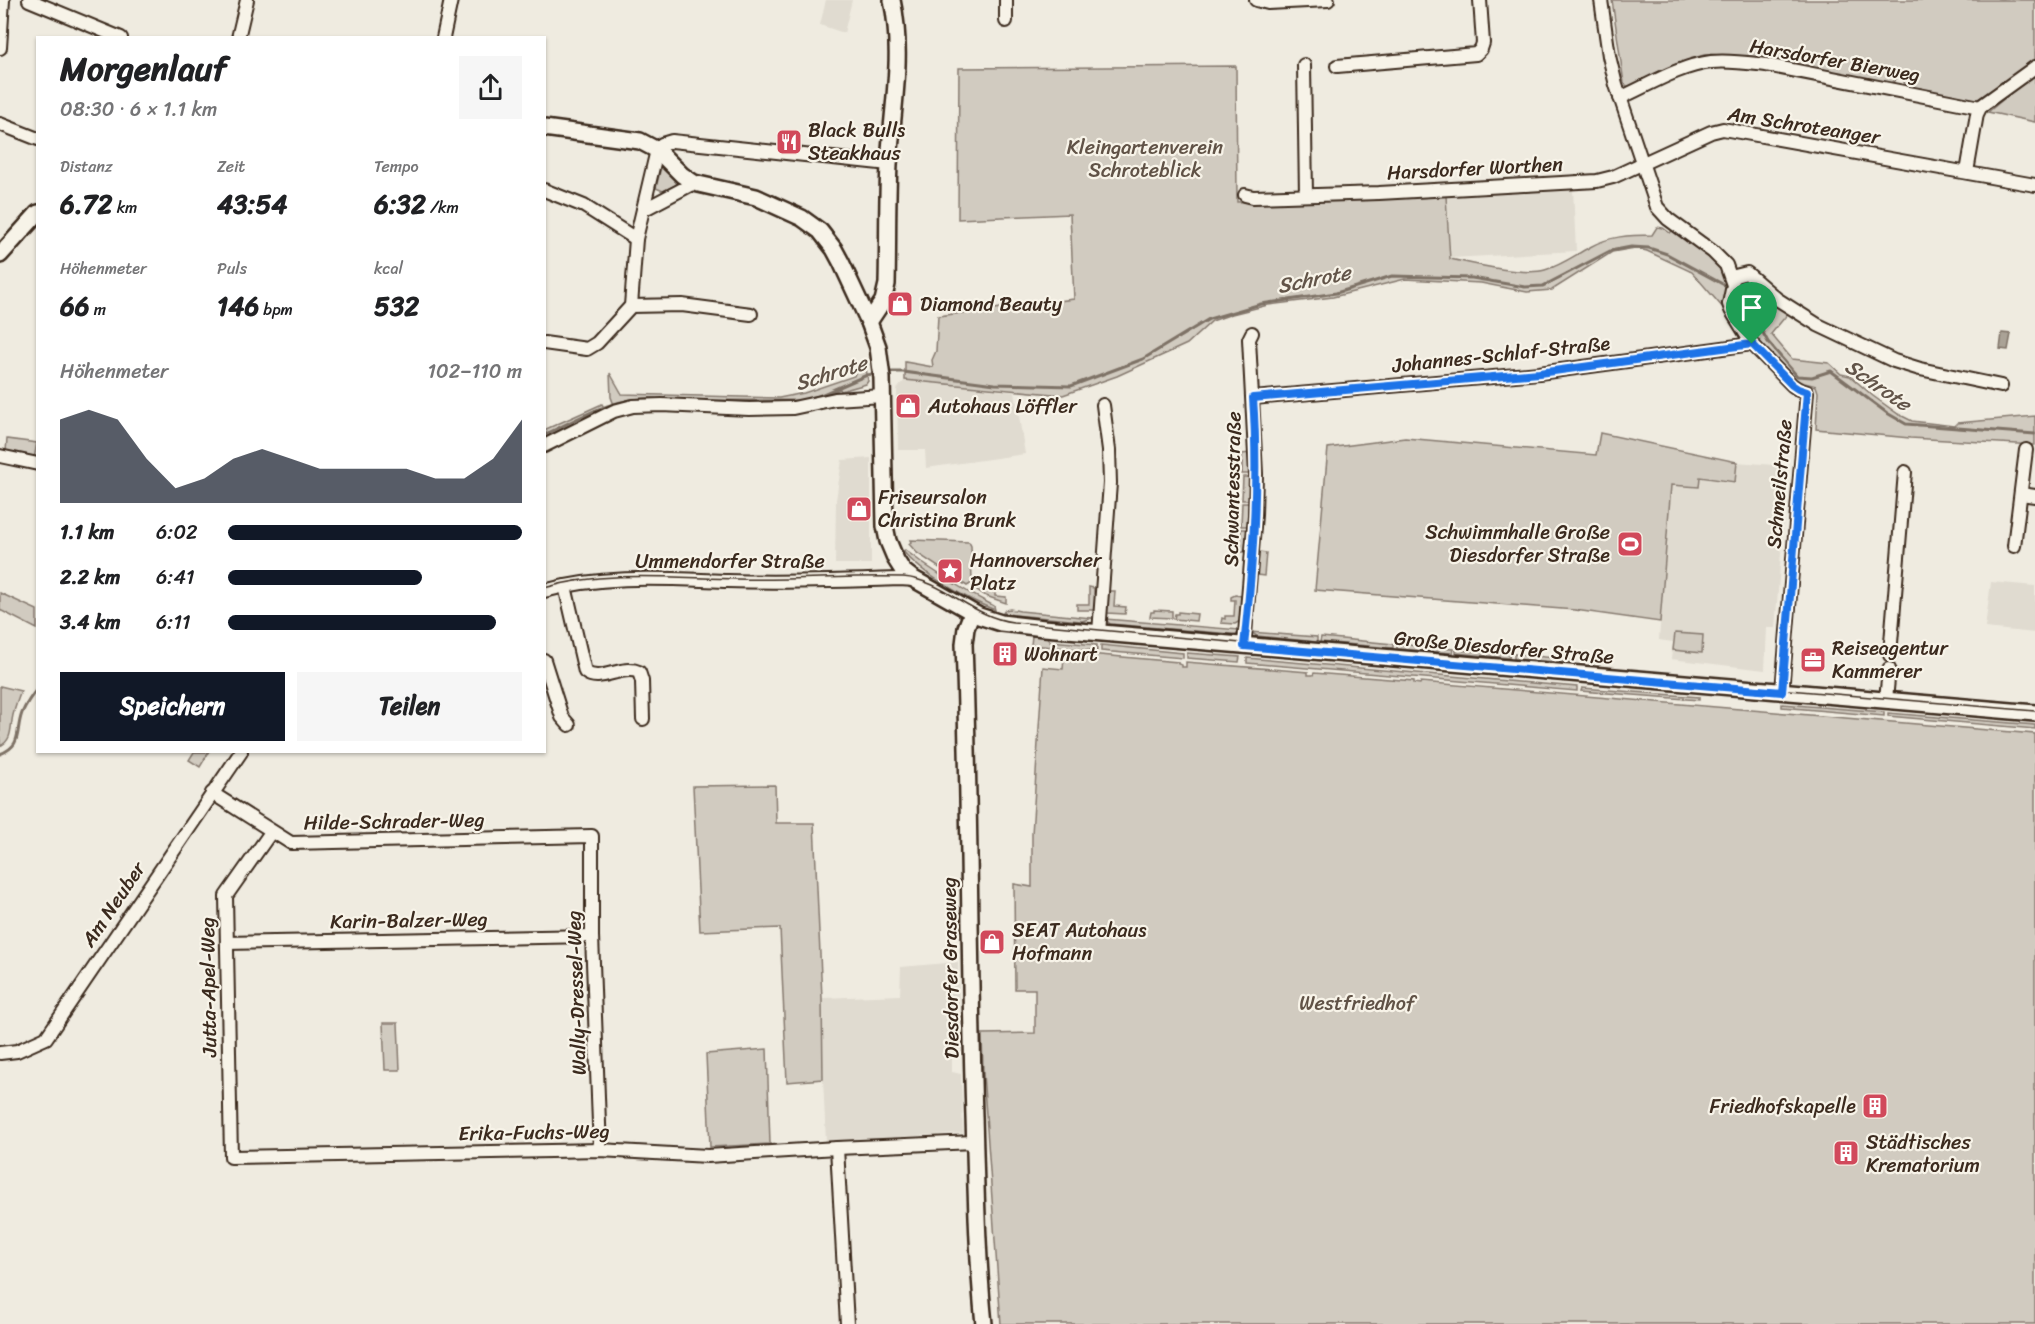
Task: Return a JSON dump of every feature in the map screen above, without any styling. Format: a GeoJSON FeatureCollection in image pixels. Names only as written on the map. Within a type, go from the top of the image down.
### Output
{"type":"FeatureCollection","features":[{"type":"Feature","properties":{"kind":"main road"},"geometry":{"type":"LineString","coordinates":[[869,322],[879,308],[887,288],[889,164],[898,49],[892,0]]}},
{"type":"Feature","properties":{"kind":"main road"},"geometry":{"type":"LineString","coordinates":[[546,128],[629,138],[657,150],[682,175],[694,183]]}},
{"type":"Feature","properties":{"kind":"main road","name":"Große Diesdorfer Straße"},"geometry":{"type":"LineString","coordinates":[[694,183],[756,197],[802,218],[815,226],[834,249],[876,338],[881,372],[886,532],[896,560],[908,575],[972,613],[991,621],[1244,646],[2035,713]]}},
{"type":"Feature","properties":{"kind":"main road"},"geometry":{"type":"LineString","coordinates":[[0,255],[36,215]]}},
{"type":"Feature","properties":{"kind":"main road","name":"Diesdorfer Graseweg"},"geometry":{"type":"LineString","coordinates":[[972,613],[966,628],[964,644],[969,780],[974,1142],[984,1324]]}},
{"type":"Feature","properties":{"kind":"street"},"geometry":{"type":"LineString","coordinates":[[0,48],[3,0]]}},
{"type":"Feature","properties":{"kind":"street"},"geometry":{"type":"LineString","coordinates":[[32,0],[117,36]]}},
{"type":"Feature","properties":{"kind":"street"},"geometry":{"type":"LineString","coordinates":[[238,36],[247,0]]}},
{"type":"Feature","properties":{"kind":"street"},"geometry":{"type":"LineString","coordinates":[[442,36],[451,0]]}},
{"type":"Feature","properties":{"kind":"street"},"geometry":{"type":"LineString","coordinates":[[1006,0],[1006,21]]}},
{"type":"Feature","properties":{"kind":"street"},"geometry":{"type":"LineString","coordinates":[[1256,0],[1268,3],[1328,0]]}},
{"type":"Feature","properties":{"kind":"street"},"geometry":{"type":"LineString","coordinates":[[1336,66],[1477,53],[1483,43],[1480,0]]}},
{"type":"Feature","properties":{"kind":"street"},"geometry":{"type":"LineString","coordinates":[[1601,0],[1609,56],[1620,98],[1653,200],[1660,213],[1713,252],[1726,266],[1732,281],[1747,273],[1777,299],[1818,325],[1894,361],[2001,386]]}},
{"type":"Feature","properties":{"kind":"street","name":"Harsdorfer Bierweg"},"geometry":{"type":"LineString","coordinates":[[1620,98],[1679,70],[1710,62],[1734,62],[1767,65],[1980,107]]}},
{"type":"Feature","properties":{"kind":"street"},"geometry":{"type":"LineString","coordinates":[[1304,65],[1306,195]]}},
{"type":"Feature","properties":{"kind":"street"},"geometry":{"type":"LineString","coordinates":[[1967,172],[1980,107],[2035,67]]}},
{"type":"Feature","properties":{"kind":"street"},"geometry":{"type":"LineString","coordinates":[[0,124],[36,138]]}},
{"type":"Feature","properties":{"kind":"street","name":"Am Schroteanger"},"geometry":{"type":"LineString","coordinates":[[1641,164],[1711,132],[1725,129],[2035,185]]}},
{"type":"Feature","properties":{"kind":"street"},"geometry":{"type":"LineString","coordinates":[[546,343],[580,349],[592,347],[631,306],[636,238],[657,150],[662,144],[672,141],[889,164]]}},
{"type":"Feature","properties":{"kind":"street","name":"Harsdorfer Worthen"},"geometry":{"type":"LineString","coordinates":[[1245,195],[1252,197],[1306,195],[1593,182],[1608,179],[1641,164]]}},
{"type":"Feature","properties":{"kind":"street"},"geometry":{"type":"LineString","coordinates":[[643,210],[694,183]]}},
{"type":"Feature","properties":{"kind":"street"},"geometry":{"type":"LineString","coordinates":[[546,191],[584,206],[636,238]]}},
{"type":"Feature","properties":{"kind":"street","name":"Schmeilstraße"},"geometry":{"type":"LineString","coordinates":[[1732,281],[1731,310],[1752,344],[1792,385],[1807,392],[1782,692]]}},
{"type":"Feature","properties":{"kind":"street"},"geometry":{"type":"LineString","coordinates":[[631,306],[682,305],[751,314]]}},
{"type":"Feature","properties":{"kind":"street","name":"Schwantesstraße"},"geometry":{"type":"LineString","coordinates":[[1244,646],[1255,515],[1256,474],[1249,339],[1252,333]]}},
{"type":"Feature","properties":{"kind":"street","name":"Johannes-Schlaf-Straße"},"geometry":{"type":"LineString","coordinates":[[1253,398],[1539,373],[1752,344]]}},
{"type":"Feature","properties":{"kind":"street"},"geometry":{"type":"LineString","coordinates":[[546,445],[614,411],[633,406],[793,408],[835,399],[882,396]]}},
{"type":"Feature","properties":{"kind":"street"},"geometry":{"type":"LineString","coordinates":[[1099,633],[1110,483],[1109,450],[1103,405]]}},
{"type":"Feature","properties":{"kind":"street"},"geometry":{"type":"LineString","coordinates":[[2014,546],[2026,450]]}},
{"type":"Feature","properties":{"kind":"street"},"geometry":{"type":"LineString","coordinates":[[0,456],[36,464]]}},
{"type":"Feature","properties":{"kind":"street"},"geometry":{"type":"LineString","coordinates":[[1890,655],[1905,472]]}},
{"type":"Feature","properties":{"kind":"street"},"geometry":{"type":"LineString","coordinates":[[2021,494],[2035,496]]}},
{"type":"Feature","properties":{"kind":"street","name":"Ummendorfer Straße"},"geometry":{"type":"LineString","coordinates":[[546,591],[565,586],[646,579],[760,582],[917,580]]}},
{"type":"Feature","properties":{"kind":"street"},"geometry":{"type":"LineString","coordinates":[[565,586],[585,672],[594,676],[627,669],[639,672],[642,681],[643,719]]}},
{"type":"Feature","properties":{"kind":"street"},"geometry":{"type":"LineString","coordinates":[[546,666],[562,717],[569,725]]}},
{"type":"Feature","properties":{"kind":"street"},"geometry":{"type":"LineString","coordinates":[[1886,700],[1889,669]]}},
{"type":"Feature","properties":{"kind":"street","name":"Am Neuber"},"geometry":{"type":"LineString","coordinates":[[0,1053],[17,1051],[46,1038],[240,753]]}},
{"type":"Feature","properties":{"kind":"street","name":"Hilde-Schrader-Weg"},"geometry":{"type":"LineString","coordinates":[[212,793],[291,843],[592,836]]}},
{"type":"Feature","properties":{"kind":"street","name":"Jutta-Apel-Weg"},"geometry":{"type":"LineString","coordinates":[[231,1156],[226,896],[271,832]]}},
{"type":"Feature","properties":{"kind":"street","name":"Wally-Dressel-Weg"},"geometry":{"type":"LineString","coordinates":[[592,836],[592,936],[600,1150]]}},
{"type":"Feature","properties":{"kind":"street","name":"Karin-Balzer-Weg"},"geometry":{"type":"LineString","coordinates":[[227,943],[592,936]]}},
{"type":"Feature","properties":{"kind":"street","name":"Erika-Fuchs-Weg"},"geometry":{"type":"LineString","coordinates":[[231,1156],[600,1150],[708,1156],[974,1142]]}},
{"type":"Feature","properties":{"kind":"street"},"geometry":{"type":"LineString","coordinates":[[837,1148],[847,1324]]}},
{"type":"Feature","properties":{"kind":"shaded area"},"geometry":{"type":"Polygon","coordinates":[[[826,0],[852,0],[844,33],[820,25],[826,0]]]}},
{"type":"Feature","properties":{"kind":"shaded area"},"geometry":{"type":"Polygon","coordinates":[[[1573,189],[1576,251],[1451,258],[1447,197],[1573,189]]]}},
{"type":"Feature","properties":{"kind":"shaded area"},"geometry":{"type":"Polygon","coordinates":[[[2002,333],[2011,334],[2008,350],[2000,349],[2002,333]]]}},
{"type":"Feature","properties":{"kind":"shaded area"},"geometry":{"type":"Polygon","coordinates":[[[905,380],[1015,392],[1025,454],[926,468],[925,450],[898,450],[897,389],[905,380]]]}},
{"type":"Feature","properties":{"kind":"shaded area"},"geometry":{"type":"Polygon","coordinates":[[[871,458],[871,564],[835,564],[836,500],[842,460],[871,458]]]}},
{"type":"Feature","properties":{"kind":"shaded area"},"geometry":{"type":"Polygon","coordinates":[[[1737,462],[1788,466],[1775,628],[1767,628],[1765,670],[1671,659],[1673,642],[1659,640],[1671,485],[1700,477],[1735,482],[1737,462]]]}},
{"type":"Feature","properties":{"kind":"shaded area"},"geometry":{"type":"Polygon","coordinates":[[[1991,582],[2035,586],[2035,633],[1985,628],[1991,582]]]}},
{"type":"Feature","properties":{"kind":"shaded area"},"geometry":{"type":"Polygon","coordinates":[[[958,962],[960,1051],[952,1057],[952,1072],[961,1074],[963,1133],[826,1142],[822,998],[900,995],[901,967],[958,962]]]}},
{"type":"Feature","properties":{"kind":"green space"},"geometry":{"type":"Polygon","coordinates":[[[1612,0],[2035,0],[2035,60],[1975,101],[1905,86],[1903,77],[1897,78],[1891,84],[1746,57],[1707,54],[1676,64],[1628,87],[1624,83],[1612,0]]]}},
{"type":"Feature","properties":{"kind":"green space","name":"Kleingartenverein Schroteblick"},"geometry":{"type":"Polygon","coordinates":[[[1236,66],[1237,202],[1446,196],[1450,259],[1524,272],[1551,268],[1597,243],[1612,238],[1652,235],[1657,227],[1670,233],[1673,230],[1720,266],[1726,287],[1724,309],[1692,272],[1647,251],[1635,248],[1612,252],[1552,290],[1527,292],[1481,283],[1405,279],[1333,297],[1268,305],[1232,314],[1212,321],[1187,344],[1117,376],[1063,395],[905,380],[905,362],[933,367],[938,316],[1074,299],[1070,214],[958,219],[959,68],[1236,66]]]}},
{"type":"Feature","properties":{"kind":"green space"},"geometry":{"type":"Polygon","coordinates":[[[2035,74],[2035,122],[1988,112],[2028,79],[2035,74]]]}},
{"type":"Feature","properties":{"kind":"green space"},"geometry":{"type":"Polygon","coordinates":[[[661,167],[664,167],[677,182],[676,185],[663,191],[656,188],[661,167]]]}},
{"type":"Feature","properties":{"kind":"green space"},"geometry":{"type":"Polygon","coordinates":[[[1740,280],[1790,311],[1771,334],[1792,359],[1829,363],[1841,374],[1850,376],[1898,414],[1912,421],[1954,426],[1957,423],[2035,416],[2035,445],[1910,438],[1816,429],[1818,392],[1816,386],[1796,381],[1753,333],[1744,319],[1740,280]]]}},
{"type":"Feature","properties":{"kind":"green space"},"geometry":{"type":"Polygon","coordinates":[[[857,368],[866,368],[868,381],[866,384],[841,391],[840,389],[814,400],[780,404],[614,405],[611,397],[610,373],[622,394],[779,398],[804,393],[854,376],[857,368]]]}},
{"type":"Feature","properties":{"kind":"green space"},"geometry":{"type":"Polygon","coordinates":[[[602,404],[606,411],[546,440],[546,429],[602,404]]]}},
{"type":"Feature","properties":{"kind":"green space"},"geometry":{"type":"Polygon","coordinates":[[[1600,433],[1737,462],[1735,482],[1700,477],[1699,487],[1671,485],[1660,622],[1575,610],[1315,590],[1328,448],[1405,438],[1596,455],[1600,433]]]}},
{"type":"Feature","properties":{"kind":"green space"},"geometry":{"type":"Polygon","coordinates":[[[7,439],[36,443],[34,459],[6,451],[7,439]]]}},
{"type":"Feature","properties":{"kind":"green space"},"geometry":{"type":"Polygon","coordinates":[[[1250,453],[1249,474],[1242,474],[1242,454],[1250,453]]]}},
{"type":"Feature","properties":{"kind":"green space"},"geometry":{"type":"Polygon","coordinates":[[[1243,477],[1249,477],[1249,500],[1242,500],[1243,477]]]}},
{"type":"Feature","properties":{"kind":"green space"},"geometry":{"type":"Polygon","coordinates":[[[1242,503],[1249,503],[1248,526],[1241,526],[1242,503]]]}},
{"type":"Feature","properties":{"kind":"green space"},"geometry":{"type":"Polygon","coordinates":[[[1241,529],[1247,529],[1245,552],[1239,552],[1241,529]]]}},
{"type":"Feature","properties":{"kind":"green space"},"geometry":{"type":"Polygon","coordinates":[[[910,540],[969,542],[972,583],[967,586],[917,553],[909,544],[910,540]]]}},
{"type":"Feature","properties":{"kind":"green space"},"geometry":{"type":"Polygon","coordinates":[[[905,550],[948,580],[994,606],[995,610],[972,600],[932,577],[903,551],[905,550]]]}},
{"type":"Feature","properties":{"kind":"green space"},"geometry":{"type":"Polygon","coordinates":[[[1259,552],[1266,553],[1264,576],[1257,575],[1259,552]]]}},
{"type":"Feature","properties":{"kind":"green space"},"geometry":{"type":"Polygon","coordinates":[[[976,579],[980,579],[980,588],[995,589],[995,596],[1006,597],[1006,603],[977,590],[976,579]]]}},
{"type":"Feature","properties":{"kind":"green space"},"geometry":{"type":"Polygon","coordinates":[[[1089,587],[1094,588],[1094,594],[1096,594],[1094,610],[1077,610],[1077,604],[1089,604],[1089,587]]]}},
{"type":"Feature","properties":{"kind":"green space"},"geometry":{"type":"Polygon","coordinates":[[[1108,591],[1115,591],[1114,606],[1126,607],[1125,614],[1107,613],[1108,591]]]}},
{"type":"Feature","properties":{"kind":"green space"},"geometry":{"type":"Polygon","coordinates":[[[0,593],[36,610],[36,628],[0,610],[0,593]]]}},
{"type":"Feature","properties":{"kind":"green space"},"geometry":{"type":"Polygon","coordinates":[[[1242,596],[1240,621],[1235,624],[1221,623],[1225,616],[1234,616],[1235,600],[1231,600],[1231,597],[1242,596]]]}},
{"type":"Feature","properties":{"kind":"green space"},"geometry":{"type":"Polygon","coordinates":[[[1010,609],[1092,618],[1082,621],[1003,613],[1010,609]]]}},
{"type":"Feature","properties":{"kind":"green space"},"geometry":{"type":"Polygon","coordinates":[[[1154,610],[1172,611],[1172,618],[1150,617],[1154,610]]]}},
{"type":"Feature","properties":{"kind":"green space"},"geometry":{"type":"Polygon","coordinates":[[[1178,612],[1197,614],[1196,621],[1174,619],[1178,612]]]}},
{"type":"Feature","properties":{"kind":"green space"},"geometry":{"type":"Polygon","coordinates":[[[1105,619],[1241,630],[1237,634],[1232,634],[1110,624],[1105,619]]]}},
{"type":"Feature","properties":{"kind":"green space"},"geometry":{"type":"Polygon","coordinates":[[[1250,632],[1317,637],[1317,642],[1257,636],[1250,632]]]}},
{"type":"Feature","properties":{"kind":"green space"},"geometry":{"type":"Polygon","coordinates":[[[1675,633],[1703,635],[1702,653],[1673,650],[1675,633]]]}},
{"type":"Feature","properties":{"kind":"green space"},"geometry":{"type":"Polygon","coordinates":[[[1032,636],[1047,637],[1050,641],[1097,645],[1097,651],[1031,645],[1032,636]]]}},
{"type":"Feature","properties":{"kind":"green space"},"geometry":{"type":"Polygon","coordinates":[[[1321,637],[1393,644],[1393,648],[1320,642],[1321,637]]]}},
{"type":"Feature","properties":{"kind":"green space"},"geometry":{"type":"Polygon","coordinates":[[[1397,644],[1453,649],[1452,653],[1397,649],[1397,644]]]}},
{"type":"Feature","properties":{"kind":"green space"},"geometry":{"type":"Polygon","coordinates":[[[1101,645],[1183,653],[1183,658],[1101,651],[1101,645]]]}},
{"type":"Feature","properties":{"kind":"green space","name":"Westfriedhof"},"geometry":{"type":"Polygon","coordinates":[[[1044,650],[1178,662],[1182,667],[1186,667],[1186,662],[1308,672],[1308,675],[1314,673],[1414,681],[1420,684],[1421,682],[2035,734],[2035,1324],[1001,1324],[982,1034],[1035,1033],[1035,989],[1015,989],[1014,884],[1032,887],[1032,834],[1043,667],[1063,669],[1064,657],[1043,655],[1044,650]]]}},
{"type":"Feature","properties":{"kind":"green space"},"geometry":{"type":"Polygon","coordinates":[[[1456,650],[1510,654],[1509,658],[1456,653],[1456,650]]]}},
{"type":"Feature","properties":{"kind":"green space"},"geometry":{"type":"Polygon","coordinates":[[[1187,653],[1240,657],[1239,662],[1187,658],[1187,653]]]}},
{"type":"Feature","properties":{"kind":"green space"},"geometry":{"type":"Polygon","coordinates":[[[1514,654],[1575,660],[1572,663],[1514,659],[1514,654]]]}},
{"type":"Feature","properties":{"kind":"green space"},"geometry":{"type":"Polygon","coordinates":[[[1247,658],[1577,687],[1577,691],[1247,663],[1247,658]]]}},
{"type":"Feature","properties":{"kind":"green space"},"geometry":{"type":"Polygon","coordinates":[[[0,686],[21,691],[9,737],[0,746],[0,686]]]}},
{"type":"Feature","properties":{"kind":"green space"},"geometry":{"type":"Polygon","coordinates":[[[1582,688],[1699,697],[1699,700],[1581,691],[1582,688]]]}},
{"type":"Feature","properties":{"kind":"green space"},"geometry":{"type":"Polygon","coordinates":[[[1782,704],[1884,712],[1884,716],[1782,707],[1782,704]]]}},
{"type":"Feature","properties":{"kind":"green space"},"geometry":{"type":"Polygon","coordinates":[[[1888,713],[2035,725],[2035,729],[1888,716],[1888,713]]]}},
{"type":"Feature","properties":{"kind":"green space"},"geometry":{"type":"Polygon","coordinates":[[[193,753],[208,753],[200,767],[189,760],[193,753]]]}},
{"type":"Feature","properties":{"kind":"green space"},"geometry":{"type":"Polygon","coordinates":[[[775,785],[776,823],[814,823],[822,998],[823,1079],[787,1082],[780,928],[700,931],[693,786],[775,785]]]}},
{"type":"Feature","properties":{"kind":"green space"},"geometry":{"type":"Polygon","coordinates":[[[383,1023],[398,1023],[400,1070],[385,1070],[383,1023]]]}},
{"type":"Feature","properties":{"kind":"green space"},"geometry":{"type":"Polygon","coordinates":[[[767,1049],[770,1144],[710,1147],[706,1054],[767,1049]]]}},
{"type":"Feature","properties":{"kind":"waterway","name":"Schrote"},"geometry":{"type":"LineString","coordinates":[[888,372],[995,384],[1071,386],[1143,359],[1209,319],[1261,304],[1336,293],[1392,276],[1472,278],[1525,287],[1543,286],[1610,251],[1631,247],[1649,248],[1667,254],[1728,287]]}},
{"type":"Feature","properties":{"kind":"waterway","name":"Schrote"},"geometry":{"type":"LineString","coordinates":[[1736,291],[1744,296],[1759,317],[1762,331],[1768,342],[1797,376],[1812,377],[1831,371],[1887,413],[1906,424],[2035,434]]}},
{"type":"Feature","properties":{"kind":"waterway","name":"Schrote"},"geometry":{"type":"LineString","coordinates":[[814,398],[867,375],[878,373]]}},
{"type":"Feature","properties":{"kind":"waterway","name":"Schrote"},"geometry":{"type":"LineString","coordinates":[[546,434],[584,415],[611,405],[639,399],[655,399]]}},
{"type":"Feature","properties":{"kind":"waterway","name":"Schrote"},"geometry":{"type":"LineString","coordinates":[[701,401],[796,401]]}},
{"type":"Feature","properties":{"kind":"waterway","name":"Schrote"},"geometry":{"type":"LineString","coordinates":[[0,754],[15,742],[22,713],[36,691]]}},
{"type":"Feature","properties":{"kind":"tram line"},"geometry":{"type":"LineString","coordinates":[[546,588],[568,582],[616,577],[758,579],[903,577],[932,585],[984,613],[1013,622],[2035,711]]}},
{"type":"Feature","properties":{"kind":"place","name":"Black Bulls Steakhaus"},"geometry":{"type":"Point","coordinates":[789,142]}},
{"type":"Feature","properties":{"kind":"place","name":"Diamond Beauty"},"geometry":{"type":"Point","coordinates":[900,304]}},
{"type":"Feature","properties":{"kind":"place","name":"Autohaus Löffler"},"geometry":{"type":"Point","coordinates":[908,406]}},
{"type":"Feature","properties":{"kind":"place","name":"Friseursalon Christina Brunk"},"geometry":{"type":"Point","coordinates":[859,509]}},
{"type":"Feature","properties":{"kind":"place","name":"Schwimmhalle Große Diesdorfer Straße"},"geometry":{"type":"Point","coordinates":[1630,544]}},
{"type":"Feature","properties":{"kind":"place","name":"Hannoverscher Platz"},"geometry":{"type":"Point","coordinates":[950,571]}},
{"type":"Feature","properties":{"kind":"place","name":"Wohnart"},"geometry":{"type":"Point","coordinates":[1005,654]}},
{"type":"Feature","properties":{"kind":"place","name":"Reiseagentur Kammerer"},"geometry":{"type":"Point","coordinates":[1813,660]}},
{"type":"Feature","properties":{"kind":"place","name":"SEAT Autohaus Hofmann"},"geometry":{"type":"Point","coordinates":[992,942]}},
{"type":"Feature","properties":{"kind":"place","name":"Friedhofskapelle"},"geometry":{"type":"Point","coordinates":[1875,1106]}},
{"type":"Feature","properties":{"kind":"place","name":"Städtisches Krematorium"},"geometry":{"type":"Point","coordinates":[1846,1153]}},
{"type":"Feature","properties":{"kind":"route"},"geometry":{"type":"LineString","coordinates":[[1752,344],[1792,385],[1807,392],[1782,692],[1244,646],[1255,515],[1253,398],[1539,373],[1752,344]]}}]}
